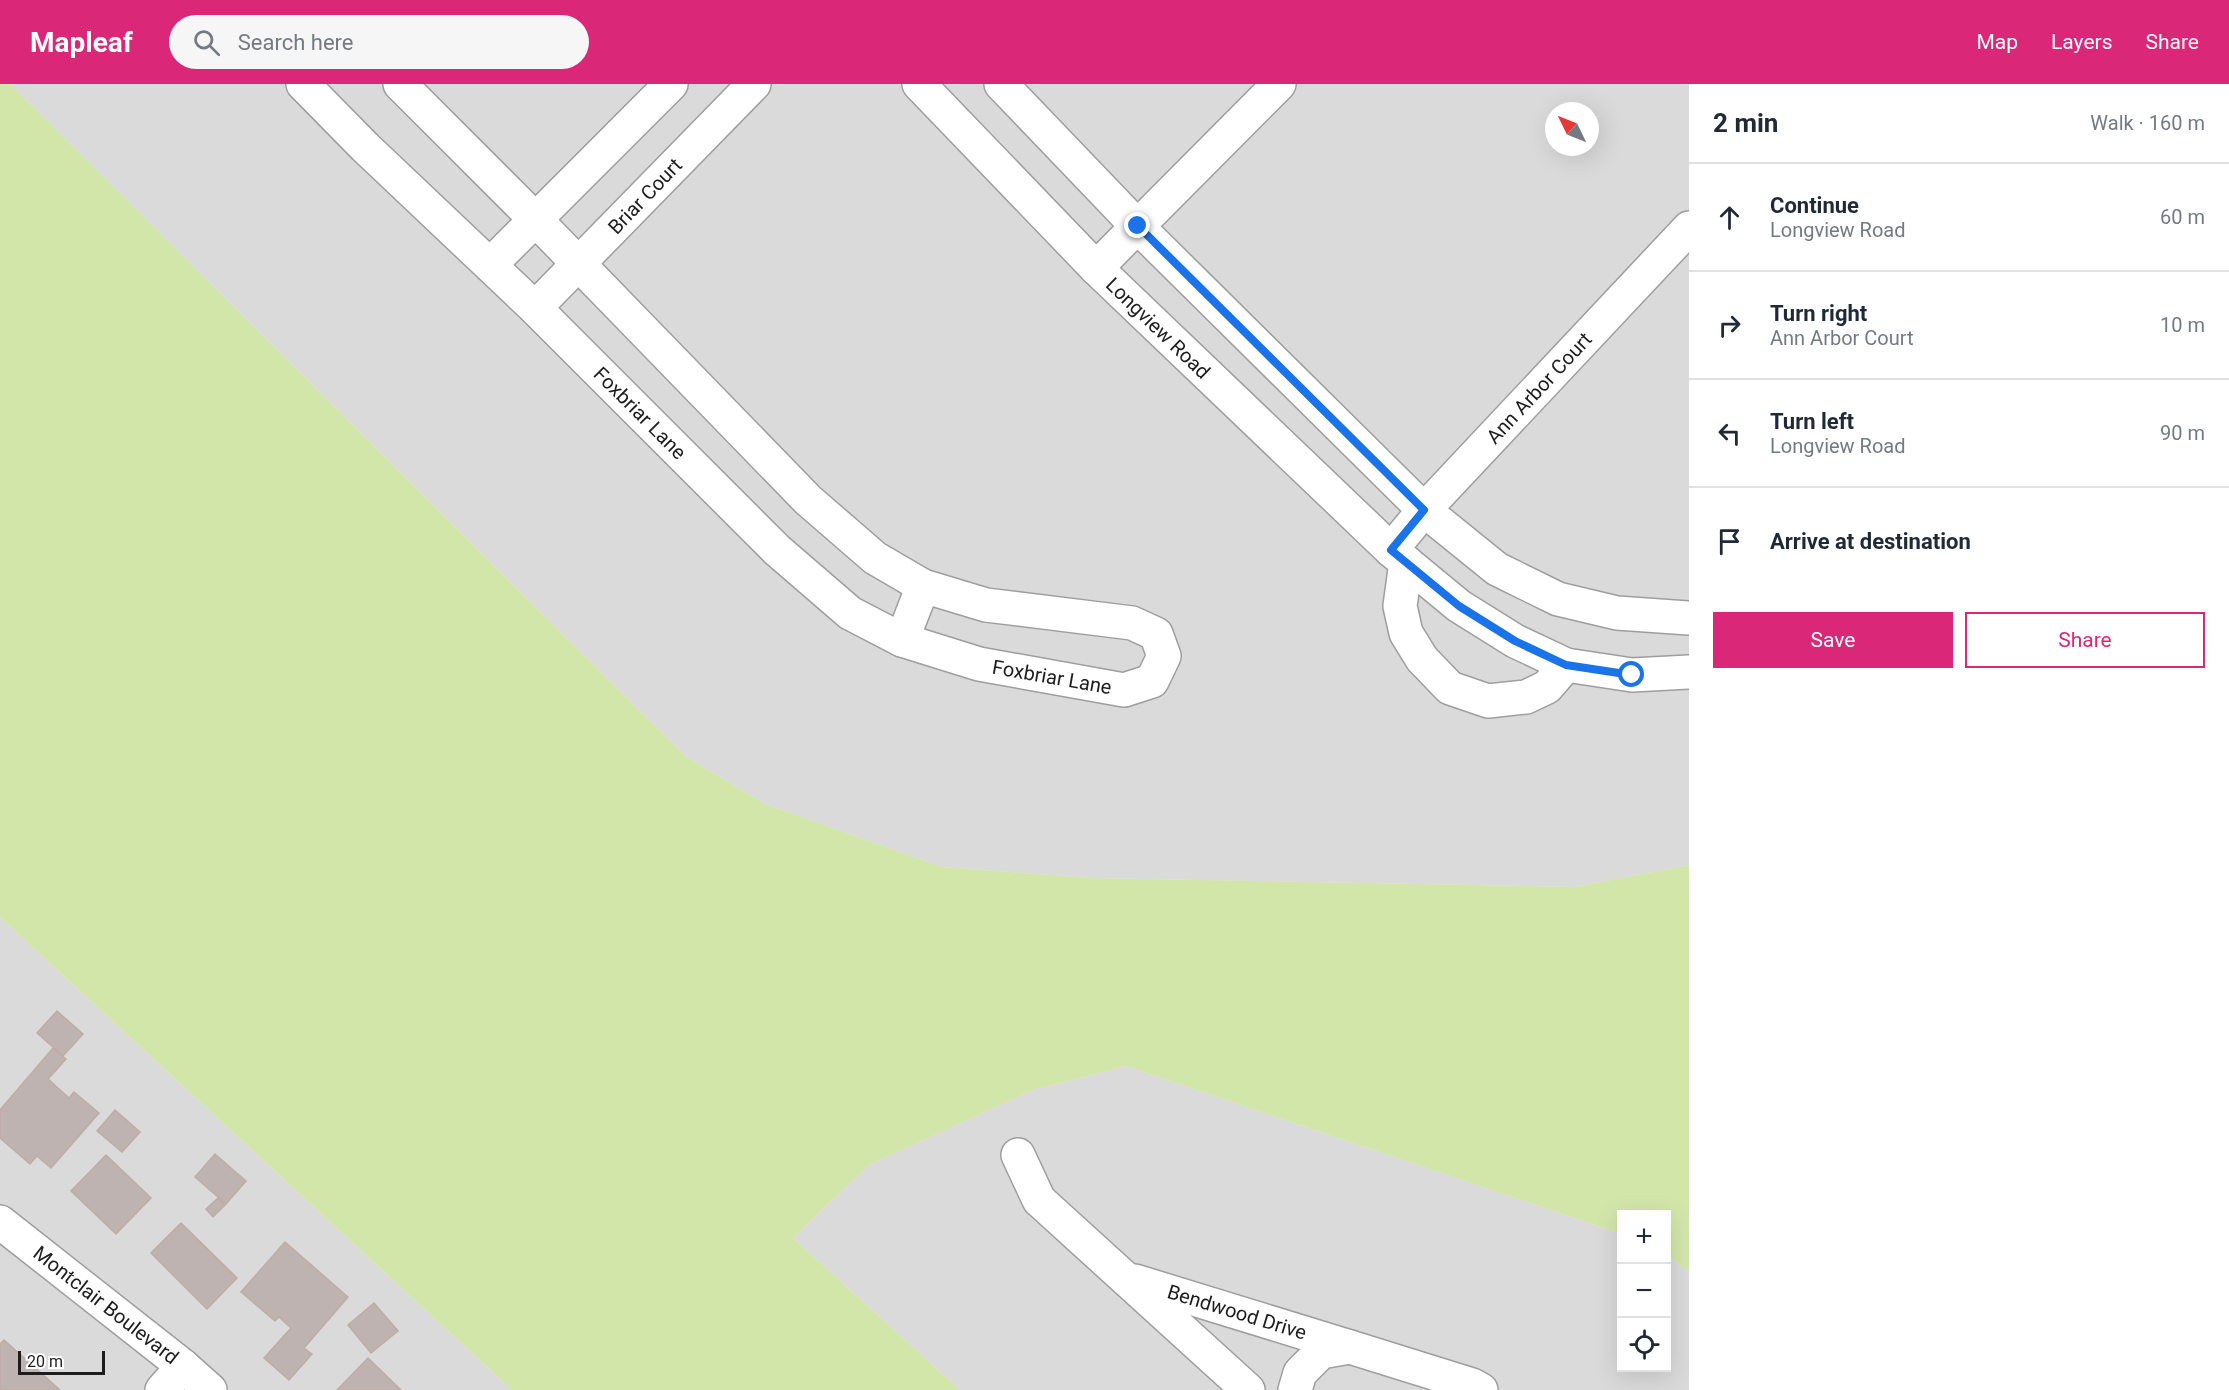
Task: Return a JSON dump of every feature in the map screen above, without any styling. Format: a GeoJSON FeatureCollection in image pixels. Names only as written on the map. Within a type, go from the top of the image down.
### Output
{"type":"FeatureCollection","features":[{"type":"Feature","properties":{"kind":"street","name":"Foxbriar Lane"},"geometry":{"type":"LineString","coordinates":[[303,84],[365,147],[535,309],[777,550],[850,613],[902,640],[979,664],[1124,690],[1152,681],[1164,656],[1156,634],[1132,623],[986,605],[923,586],[875,558],[808,500],[578,265],[536,219],[400,84]]}},
{"type":"Feature","properties":{"kind":"street"},"geometry":{"type":"LineString","coordinates":[[490,265],[671,84]]}},
{"type":"Feature","properties":{"kind":"street","name":"Briar Court"},"geometry":{"type":"LineString","coordinates":[[535,309],[754,84]]}},
{"type":"Feature","properties":{"kind":"street","name":"Longview Road"},"geometry":{"type":"LineString","coordinates":[[919,84],[1096,268],[1399,556],[1459,606],[1515,641],[1566,665],[1632,675],[1689,672]]}},
{"type":"Feature","properties":{"kind":"street"},"geometry":{"type":"LineString","coordinates":[[1001,84],[1138,226],[1424,510],[1497,569],[1558,599],[1617,613],[1689,618]]}},
{"type":"Feature","properties":{"kind":"street"},"geometry":{"type":"LineString","coordinates":[[1096,268],[1279,84]]}},
{"type":"Feature","properties":{"kind":"street","name":"Ann Arbor Court"},"geometry":{"type":"LineString","coordinates":[[1399,556],[1424,510],[1689,228]]}},
{"type":"Feature","properties":{"kind":"street"},"geometry":{"type":"LineString","coordinates":[[1399,556],[1400,606],[1406,633],[1422,659],[1450,688],[1488,702],[1526,697],[1547,687],[1566,665]]}},
{"type":"Feature","properties":{"kind":"street"},"geometry":{"type":"LineString","coordinates":[[902,640],[923,586]]}},
{"type":"Feature","properties":{"kind":"street","name":"Bendwood Drive"},"geometry":{"type":"LineString","coordinates":[[1018,1155],[1039,1200],[1248,1390]]}},
{"type":"Feature","properties":{"kind":"street","name":"Montclair Boulevard"},"geometry":{"type":"LineString","coordinates":[[0,1222],[183,1366],[210,1390]]}},
{"type":"Feature","properties":{"kind":"street","name":"Bendwood Drive"},"geometry":{"type":"LineString","coordinates":[[1124,1278],[1472,1385],[1481,1390]]}},
{"type":"Feature","properties":{"kind":"street","name":"Bendwood Drive"},"geometry":{"type":"LineString","coordinates":[[1294,1390],[1300,1373],[1321,1352],[1350,1347]]}},
{"type":"Feature","properties":{"kind":"street"},"geometry":{"type":"LineString","coordinates":[[162,1390],[183,1366]]}},
{"type":"Feature","properties":{"kind":"shaded area"},"geometry":{"type":"Polygon","coordinates":[[[10,84],[1689,84],[1689,865],[1575,887],[1092,878],[942,867],[765,804],[685,756],[10,84]]]}},
{"type":"Feature","properties":{"kind":"shaded area"},"geometry":{"type":"Polygon","coordinates":[[[0,917],[512,1390],[0,1390],[0,917]]]}},
{"type":"Feature","properties":{"kind":"shaded area"},"geometry":{"type":"Polygon","coordinates":[[[1126,1066],[1617,1233],[1617,1372],[1671,1372],[1671,1258],[1689,1272],[1689,1390],[960,1390],[793,1238],[869,1165],[1033,1090],[1126,1066]]]}},
{"type":"Feature","properties":{"kind":"green space"},"geometry":{"type":"Polygon","coordinates":[[[0,84],[10,84],[685,756],[765,804],[942,867],[1092,878],[1575,887],[1689,865],[1689,1272],[1671,1258],[1671,1210],[1617,1210],[1617,1233],[1126,1066],[1033,1090],[869,1165],[793,1238],[960,1390],[512,1390],[0,917],[0,84]]]}},
{"type":"Feature","properties":{"kind":"building"},"geometry":{"type":"Polygon","coordinates":[[[57,1011],[83,1034],[63,1056],[37,1033],[57,1011]]]}},
{"type":"Feature","properties":{"kind":"building"},"geometry":{"type":"Polygon","coordinates":[[[53,1048],[66,1059],[48,1079],[69,1098],[74,1092],[99,1113],[51,1168],[37,1156],[30,1164],[0,1138],[0,1110],[53,1048]]]}},
{"type":"Feature","properties":{"kind":"building"},"geometry":{"type":"Polygon","coordinates":[[[115,1110],[140,1132],[122,1152],[97,1131],[115,1110]]]}},
{"type":"Feature","properties":{"kind":"building"},"geometry":{"type":"Polygon","coordinates":[[[215,1154],[246,1181],[226,1204],[195,1177],[215,1154]]]}},
{"type":"Feature","properties":{"kind":"building"},"geometry":{"type":"Polygon","coordinates":[[[106,1155],[151,1198],[116,1234],[71,1191],[106,1155]]]}},
{"type":"Feature","properties":{"kind":"building"},"geometry":{"type":"Polygon","coordinates":[[[218,1198],[225,1205],[213,1217],[206,1209],[218,1198]]]}},
{"type":"Feature","properties":{"kind":"building"},"geometry":{"type":"Polygon","coordinates":[[[181,1223],[237,1278],[207,1309],[151,1253],[181,1223]]]}},
{"type":"Feature","properties":{"kind":"building"},"geometry":{"type":"Polygon","coordinates":[[[285,1242],[348,1297],[304,1348],[312,1354],[289,1380],[264,1358],[291,1328],[279,1317],[275,1321],[241,1292],[285,1242]]]}},
{"type":"Feature","properties":{"kind":"building"},"geometry":{"type":"Polygon","coordinates":[[[374,1303],[398,1331],[371,1353],[348,1325],[374,1303]]]}},
{"type":"Feature","properties":{"kind":"building"},"geometry":{"type":"Polygon","coordinates":[[[4,1340],[60,1390],[0,1390],[0,1344],[4,1340]]]}},
{"type":"Feature","properties":{"kind":"building"},"geometry":{"type":"Polygon","coordinates":[[[368,1358],[401,1390],[337,1390],[368,1358]]]}},
{"type":"Feature","properties":{"kind":"route"},"geometry":{"type":"LineString","coordinates":[[1138,226],[1424,510],[1391,550],[1459,606],[1515,641],[1566,665],[1632,675]]}}]}
